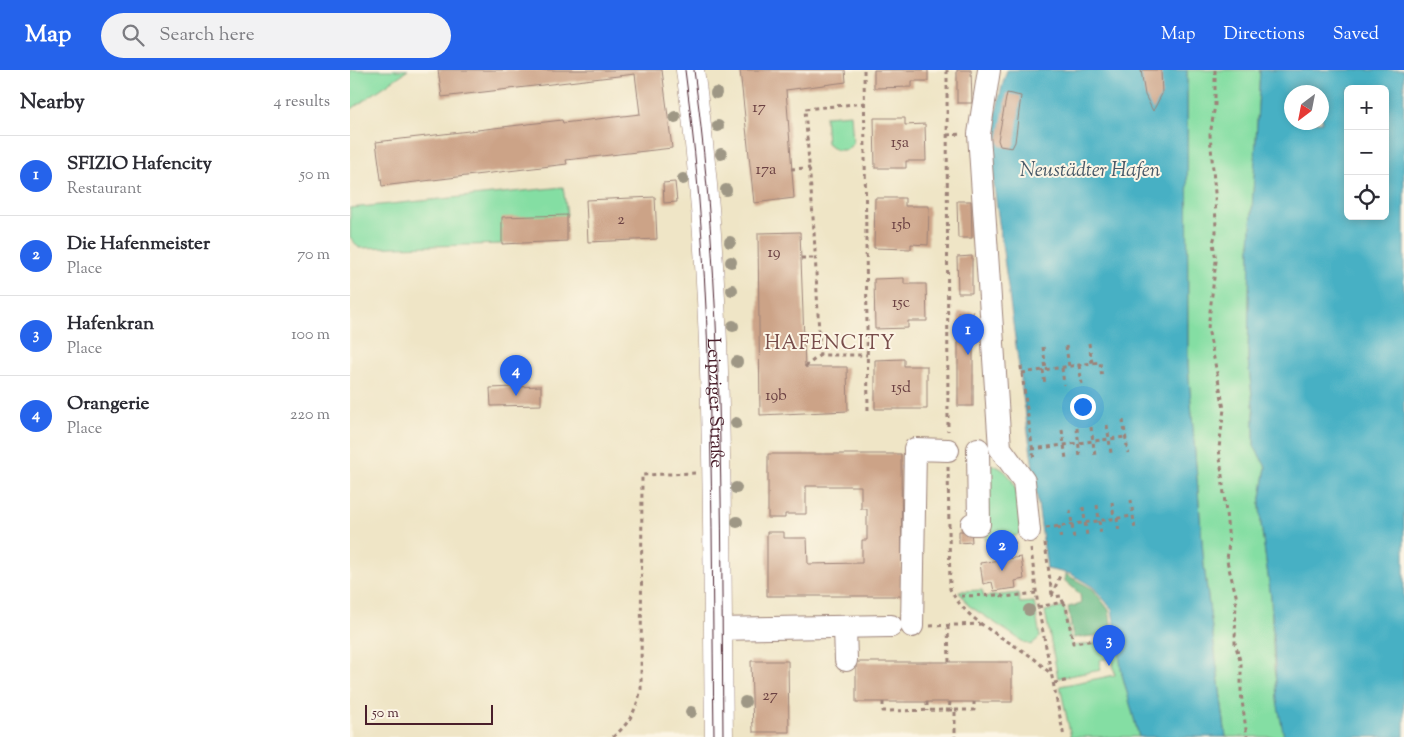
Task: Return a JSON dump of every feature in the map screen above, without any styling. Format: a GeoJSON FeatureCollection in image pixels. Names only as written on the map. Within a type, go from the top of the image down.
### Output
{"type":"FeatureCollection","features":[{"type":"Feature","properties":{"kind":"main road","name":"Leipziger Straße"},"geometry":{"type":"LineString","coordinates":[[690,70],[708,246],[714,394],[719,737]]}},
{"type":"Feature","properties":{"kind":"street"},"geometry":{"type":"LineString","coordinates":[[972,524],[979,524],[983,449],[975,134],[989,70]]}},
{"type":"Feature","properties":{"kind":"street"},"geometry":{"type":"LineString","coordinates":[[717,629],[902,626],[915,449],[948,450]]}},
{"type":"Feature","properties":{"kind":"street"},"geometry":{"type":"LineString","coordinates":[[983,449],[1024,481],[1036,530]]}},
{"type":"Feature","properties":{"kind":"street"},"geometry":{"type":"LineString","coordinates":[[844,627],[846,660]]}},
{"type":"Feature","properties":{"kind":"path"},"geometry":{"type":"LineString","coordinates":[[864,70],[866,103],[868,411]]}},
{"type":"Feature","properties":{"kind":"path"},"geometry":{"type":"LineString","coordinates":[[947,70],[950,589],[957,602],[982,624],[1031,657],[1052,674]]}},
{"type":"Feature","properties":{"kind":"path"},"geometry":{"type":"LineString","coordinates":[[1215,70],[1214,105],[1210,135],[1212,179],[1216,193],[1216,232],[1213,243],[1216,261],[1208,328],[1224,408],[1219,448],[1229,541],[1227,561],[1236,596],[1235,643],[1241,664],[1241,693],[1247,737]]}},
{"type":"Feature","properties":{"kind":"path"},"geometry":{"type":"LineString","coordinates":[[820,355],[816,258],[805,109],[866,103]]}},
{"type":"Feature","properties":{"kind":"path"},"geometry":{"type":"LineString","coordinates":[[792,169],[810,168]]}},
{"type":"Feature","properties":{"kind":"path"},"geometry":{"type":"LineString","coordinates":[[801,258],[816,258]]}},
{"type":"Feature","properties":{"kind":"path"},"geometry":{"type":"LineString","coordinates":[[1089,343],[1092,363]]}},
{"type":"Feature","properties":{"kind":"path"},"geometry":{"type":"LineString","coordinates":[[1066,346],[1069,367]]}},
{"type":"Feature","properties":{"kind":"path"},"geometry":{"type":"LineString","coordinates":[[1043,347],[1045,384]]}},
{"type":"Feature","properties":{"kind":"path"},"geometry":{"type":"LineString","coordinates":[[805,367],[820,355],[867,355]]}},
{"type":"Feature","properties":{"kind":"path"},"geometry":{"type":"LineString","coordinates":[[1022,373],[1100,362],[1102,379]]}},
{"type":"Feature","properties":{"kind":"path"},"geometry":{"type":"LineString","coordinates":[[1080,365],[1082,384]]}},
{"type":"Feature","properties":{"kind":"path"},"geometry":{"type":"LineString","coordinates":[[1062,368],[1064,385]]}},
{"type":"Feature","properties":{"kind":"path"},"geometry":{"type":"LineString","coordinates":[[1123,420],[1128,453]]}},
{"type":"Feature","properties":{"kind":"path"},"geometry":{"type":"LineString","coordinates":[[1107,425],[1111,453]]}},
{"type":"Feature","properties":{"kind":"path"},"geometry":{"type":"LineString","coordinates":[[1092,427],[1095,456]]}},
{"type":"Feature","properties":{"kind":"path"},"geometry":{"type":"LineString","coordinates":[[1076,428],[1080,458]]}},
{"type":"Feature","properties":{"kind":"path"},"geometry":{"type":"LineString","coordinates":[[1062,430],[1066,459]]}},
{"type":"Feature","properties":{"kind":"path"},"geometry":{"type":"LineString","coordinates":[[1032,449],[1125,437]]}},
{"type":"Feature","properties":{"kind":"path"},"geometry":{"type":"LineString","coordinates":[[613,737],[625,727],[636,712],[641,689],[642,475],[715,472]]}},
{"type":"Feature","properties":{"kind":"path"},"geometry":{"type":"LineString","coordinates":[[1131,500],[1135,530]]}},
{"type":"Feature","properties":{"kind":"path"},"geometry":{"type":"LineString","coordinates":[[1112,502],[1119,533]]}},
{"type":"Feature","properties":{"kind":"path"},"geometry":{"type":"LineString","coordinates":[[1097,505],[1101,535]]}},
{"type":"Feature","properties":{"kind":"path"},"geometry":{"type":"LineString","coordinates":[[1083,507],[1087,536]]}},
{"type":"Feature","properties":{"kind":"path"},"geometry":{"type":"LineString","coordinates":[[1070,510],[1074,539]]}},
{"type":"Feature","properties":{"kind":"path"},"geometry":{"type":"LineString","coordinates":[[1064,737],[1036,593],[1036,530],[1133,516]]}},
{"type":"Feature","properties":{"kind":"path"},"geometry":{"type":"LineString","coordinates":[[1059,526],[1061,540]]}},
{"type":"Feature","properties":{"kind":"path"},"geometry":{"type":"LineString","coordinates":[[1052,596],[1061,573]]}},
{"type":"Feature","properties":{"kind":"path"},"geometry":{"type":"LineString","coordinates":[[1051,589],[1052,596]]}},
{"type":"Feature","properties":{"kind":"path"},"geometry":{"type":"LineString","coordinates":[[961,596],[1000,595],[1004,597],[1036,593]]}},
{"type":"Feature","properties":{"kind":"path"},"geometry":{"type":"LineString","coordinates":[[1052,596],[1054,598],[1061,596],[1066,606],[1073,643],[1104,639]]}},
{"type":"Feature","properties":{"kind":"path"},"geometry":{"type":"LineString","coordinates":[[1038,607],[1063,602]]}},
{"type":"Feature","properties":{"kind":"path"},"geometry":{"type":"LineString","coordinates":[[902,626],[982,624]]}},
{"type":"Feature","properties":{"kind":"path"},"geometry":{"type":"LineString","coordinates":[[948,626],[949,662]]}},
{"type":"Feature","properties":{"kind":"path"},"geometry":{"type":"LineString","coordinates":[[1054,683],[1070,680]]}},
{"type":"Feature","properties":{"kind":"path"},"geometry":{"type":"LineString","coordinates":[[882,702],[883,711],[974,710],[974,702]]}},
{"type":"Feature","properties":{"kind":"path"},"geometry":{"type":"LineString","coordinates":[[927,702],[927,710]]}},
{"type":"Feature","properties":{"kind":"path"},"geometry":{"type":"LineString","coordinates":[[950,702],[950,710]]}},
{"type":"Feature","properties":{"kind":"path"},"geometry":{"type":"LineString","coordinates":[[955,737],[956,710]]}},
{"type":"Feature","properties":{"kind":"green space"},"geometry":{"type":"Polygon","coordinates":[[[350,70],[408,70],[350,110],[350,70]]]}},
{"type":"Feature","properties":{"kind":"green space"},"geometry":{"type":"Polygon","coordinates":[[[1187,70],[1260,70],[1250,246],[1248,360],[1254,413],[1254,446],[1266,467],[1260,504],[1261,524],[1271,598],[1274,669],[1284,737],[1226,737],[1204,566],[1188,365],[1187,70]]]}},
{"type":"Feature","properties":{"kind":"green space"},"geometry":{"type":"Polygon","coordinates":[[[851,114],[853,143],[847,150],[836,150],[827,143],[825,116],[851,114]]]}},
{"type":"Feature","properties":{"kind":"green space"},"geometry":{"type":"Polygon","coordinates":[[[563,187],[567,215],[502,244],[359,248],[350,237],[350,208],[563,187]]]}},
{"type":"Feature","properties":{"kind":"green space"},"geometry":{"type":"Polygon","coordinates":[[[985,463],[997,466],[1006,472],[1012,480],[1018,499],[1021,532],[1016,536],[985,540],[985,463]]]}},
{"type":"Feature","properties":{"kind":"green space"},"geometry":{"type":"Polygon","coordinates":[[[1065,574],[1093,589],[1109,610],[1113,634],[1073,638],[1068,607],[1081,604],[1080,594],[1064,580],[1065,574]]]}},
{"type":"Feature","properties":{"kind":"green space"},"geometry":{"type":"Polygon","coordinates":[[[982,590],[984,597],[1018,593],[1020,603],[1034,602],[1040,637],[1031,645],[1025,643],[968,605],[959,591],[982,590]]]}},
{"type":"Feature","properties":{"kind":"green space"},"geometry":{"type":"Polygon","coordinates":[[[1064,607],[1072,646],[1107,642],[1106,634],[1116,633],[1122,674],[1139,737],[1071,737],[1060,686],[1115,675],[1112,658],[1099,660],[1101,670],[1058,678],[1045,611],[1064,607]]]}},
{"type":"Feature","properties":{"kind":"water","name":"Neustädter Hafen"},"geometry":{"type":"Polygon","coordinates":[[[1007,70],[1187,70],[1188,365],[1204,566],[1226,737],[1139,737],[1122,674],[1112,609],[1093,587],[1071,574],[1047,569],[993,179],[992,151],[994,124],[1007,70]]]}},
{"type":"Feature","properties":{"kind":"water"},"geometry":{"type":"Polygon","coordinates":[[[1260,70],[1404,70],[1404,737],[1284,737],[1277,701],[1271,598],[1261,524],[1260,504],[1266,467],[1254,446],[1254,413],[1248,360],[1250,246],[1260,70]]]}},
{"type":"Feature","properties":{"kind":"building"},"geometry":{"type":"Polygon","coordinates":[[[438,70],[662,70],[672,148],[566,160],[567,164],[382,186],[376,142],[562,120],[563,123],[640,114],[635,74],[442,97],[438,70]]]}},
{"type":"Feature","properties":{"kind":"building"},"geometry":{"type":"Polygon","coordinates":[[[740,70],[845,70],[846,82],[786,90],[794,198],[754,203],[740,70]]]}},
{"type":"Feature","properties":{"kind":"building"},"geometry":{"type":"Polygon","coordinates":[[[874,70],[928,70],[928,81],[912,81],[912,87],[874,88],[874,70]]]}},
{"type":"Feature","properties":{"kind":"building"},"geometry":{"type":"Polygon","coordinates":[[[957,70],[971,70],[972,103],[957,103],[957,70]]]}},
{"type":"Feature","properties":{"kind":"building"},"geometry":{"type":"Polygon","coordinates":[[[1141,70],[1161,70],[1162,94],[1153,111],[1145,95],[1141,70]]]}},
{"type":"Feature","properties":{"kind":"building"},"geometry":{"type":"Polygon","coordinates":[[[1007,93],[1021,96],[1015,142],[1012,148],[1000,146],[998,140],[1007,93]]]}},
{"type":"Feature","properties":{"kind":"building"},"geometry":{"type":"Polygon","coordinates":[[[874,118],[905,118],[905,125],[925,124],[926,161],[906,161],[906,168],[875,168],[874,118]]]}},
{"type":"Feature","properties":{"kind":"building"},"geometry":{"type":"Polygon","coordinates":[[[675,182],[677,202],[664,203],[663,183],[675,182]]]}},
{"type":"Feature","properties":{"kind":"building"},"geometry":{"type":"Polygon","coordinates":[[[655,197],[657,239],[588,242],[586,200],[655,197]]]}},
{"type":"Feature","properties":{"kind":"building"},"geometry":{"type":"Polygon","coordinates":[[[875,198],[905,198],[905,206],[929,206],[928,245],[911,244],[911,249],[874,248],[875,198]]]}},
{"type":"Feature","properties":{"kind":"building"},"geometry":{"type":"Polygon","coordinates":[[[957,201],[971,201],[972,238],[958,238],[957,201]]]}},
{"type":"Feature","properties":{"kind":"building"},"geometry":{"type":"Polygon","coordinates":[[[567,215],[567,241],[502,244],[502,217],[567,215]]]}},
{"type":"Feature","properties":{"kind":"building"},"geometry":{"type":"Polygon","coordinates":[[[800,232],[805,367],[847,367],[848,411],[760,415],[758,233],[800,232]]]}},
{"type":"Feature","properties":{"kind":"building"},"geometry":{"type":"Polygon","coordinates":[[[972,256],[972,293],[958,293],[957,257],[972,256]]]}},
{"type":"Feature","properties":{"kind":"building"},"geometry":{"type":"Polygon","coordinates":[[[904,278],[904,284],[926,284],[927,321],[908,321],[908,328],[875,329],[874,279],[904,278]]]}},
{"type":"Feature","properties":{"kind":"building"},"geometry":{"type":"Polygon","coordinates":[[[958,312],[973,312],[973,406],[958,406],[958,312]]]}},
{"type":"Feature","properties":{"kind":"building"},"geometry":{"type":"Polygon","coordinates":[[[904,359],[904,366],[927,366],[927,409],[875,409],[875,360],[904,359]]]}},
{"type":"Feature","properties":{"kind":"building"},"geometry":{"type":"Polygon","coordinates":[[[541,386],[541,405],[491,406],[490,388],[541,386]]]}},
{"type":"Feature","properties":{"kind":"building"},"geometry":{"type":"Polygon","coordinates":[[[768,454],[901,454],[902,596],[767,596],[767,532],[784,532],[784,538],[807,538],[808,564],[862,563],[862,540],[867,540],[867,509],[861,509],[861,486],[806,486],[806,514],[785,514],[785,518],[768,518],[768,454]]]}},
{"type":"Feature","properties":{"kind":"building"},"geometry":{"type":"Polygon","coordinates":[[[959,531],[971,531],[972,542],[959,543],[959,531]]]}},
{"type":"Feature","properties":{"kind":"building"},"geometry":{"type":"Polygon","coordinates":[[[1021,557],[1024,579],[1015,581],[1016,588],[994,591],[992,582],[983,584],[980,563],[1021,557]]]}},
{"type":"Feature","properties":{"kind":"building"},"geometry":{"type":"Polygon","coordinates":[[[751,661],[788,661],[789,732],[753,732],[751,661]]]}},
{"type":"Feature","properties":{"kind":"building"},"geometry":{"type":"Polygon","coordinates":[[[856,662],[1012,662],[1012,702],[856,702],[856,662]]]}},
{"type":"Feature","properties":{"kind":"tram line"},"geometry":{"type":"LineString","coordinates":[[685,70],[695,153],[707,320],[710,403],[714,737]]}},
{"type":"Feature","properties":{"kind":"tram line"},"geometry":{"type":"LineString","coordinates":[[694,70],[704,153],[716,319],[721,486],[723,737]]}},
{"type":"Feature","properties":{"kind":"place","name":"SFIZIO Hafencity"},"geometry":{"type":"Point","coordinates":[968,355]}},
{"type":"Feature","properties":{"kind":"place","name":"Orangerie"},"geometry":{"type":"Point","coordinates":[516,396]}},
{"type":"Feature","properties":{"kind":"place","name":"Die Hafenmeister"},"geometry":{"type":"Point","coordinates":[1002,571]}},
{"type":"Feature","properties":{"kind":"place","name":"Hafenkran"},"geometry":{"type":"Point","coordinates":[1109,666]}},
{"type":"Feature","properties":{"kind":"district","name":"HAFENCITY"},"geometry":{"type":"Point","coordinates":[830,344]}}]}
